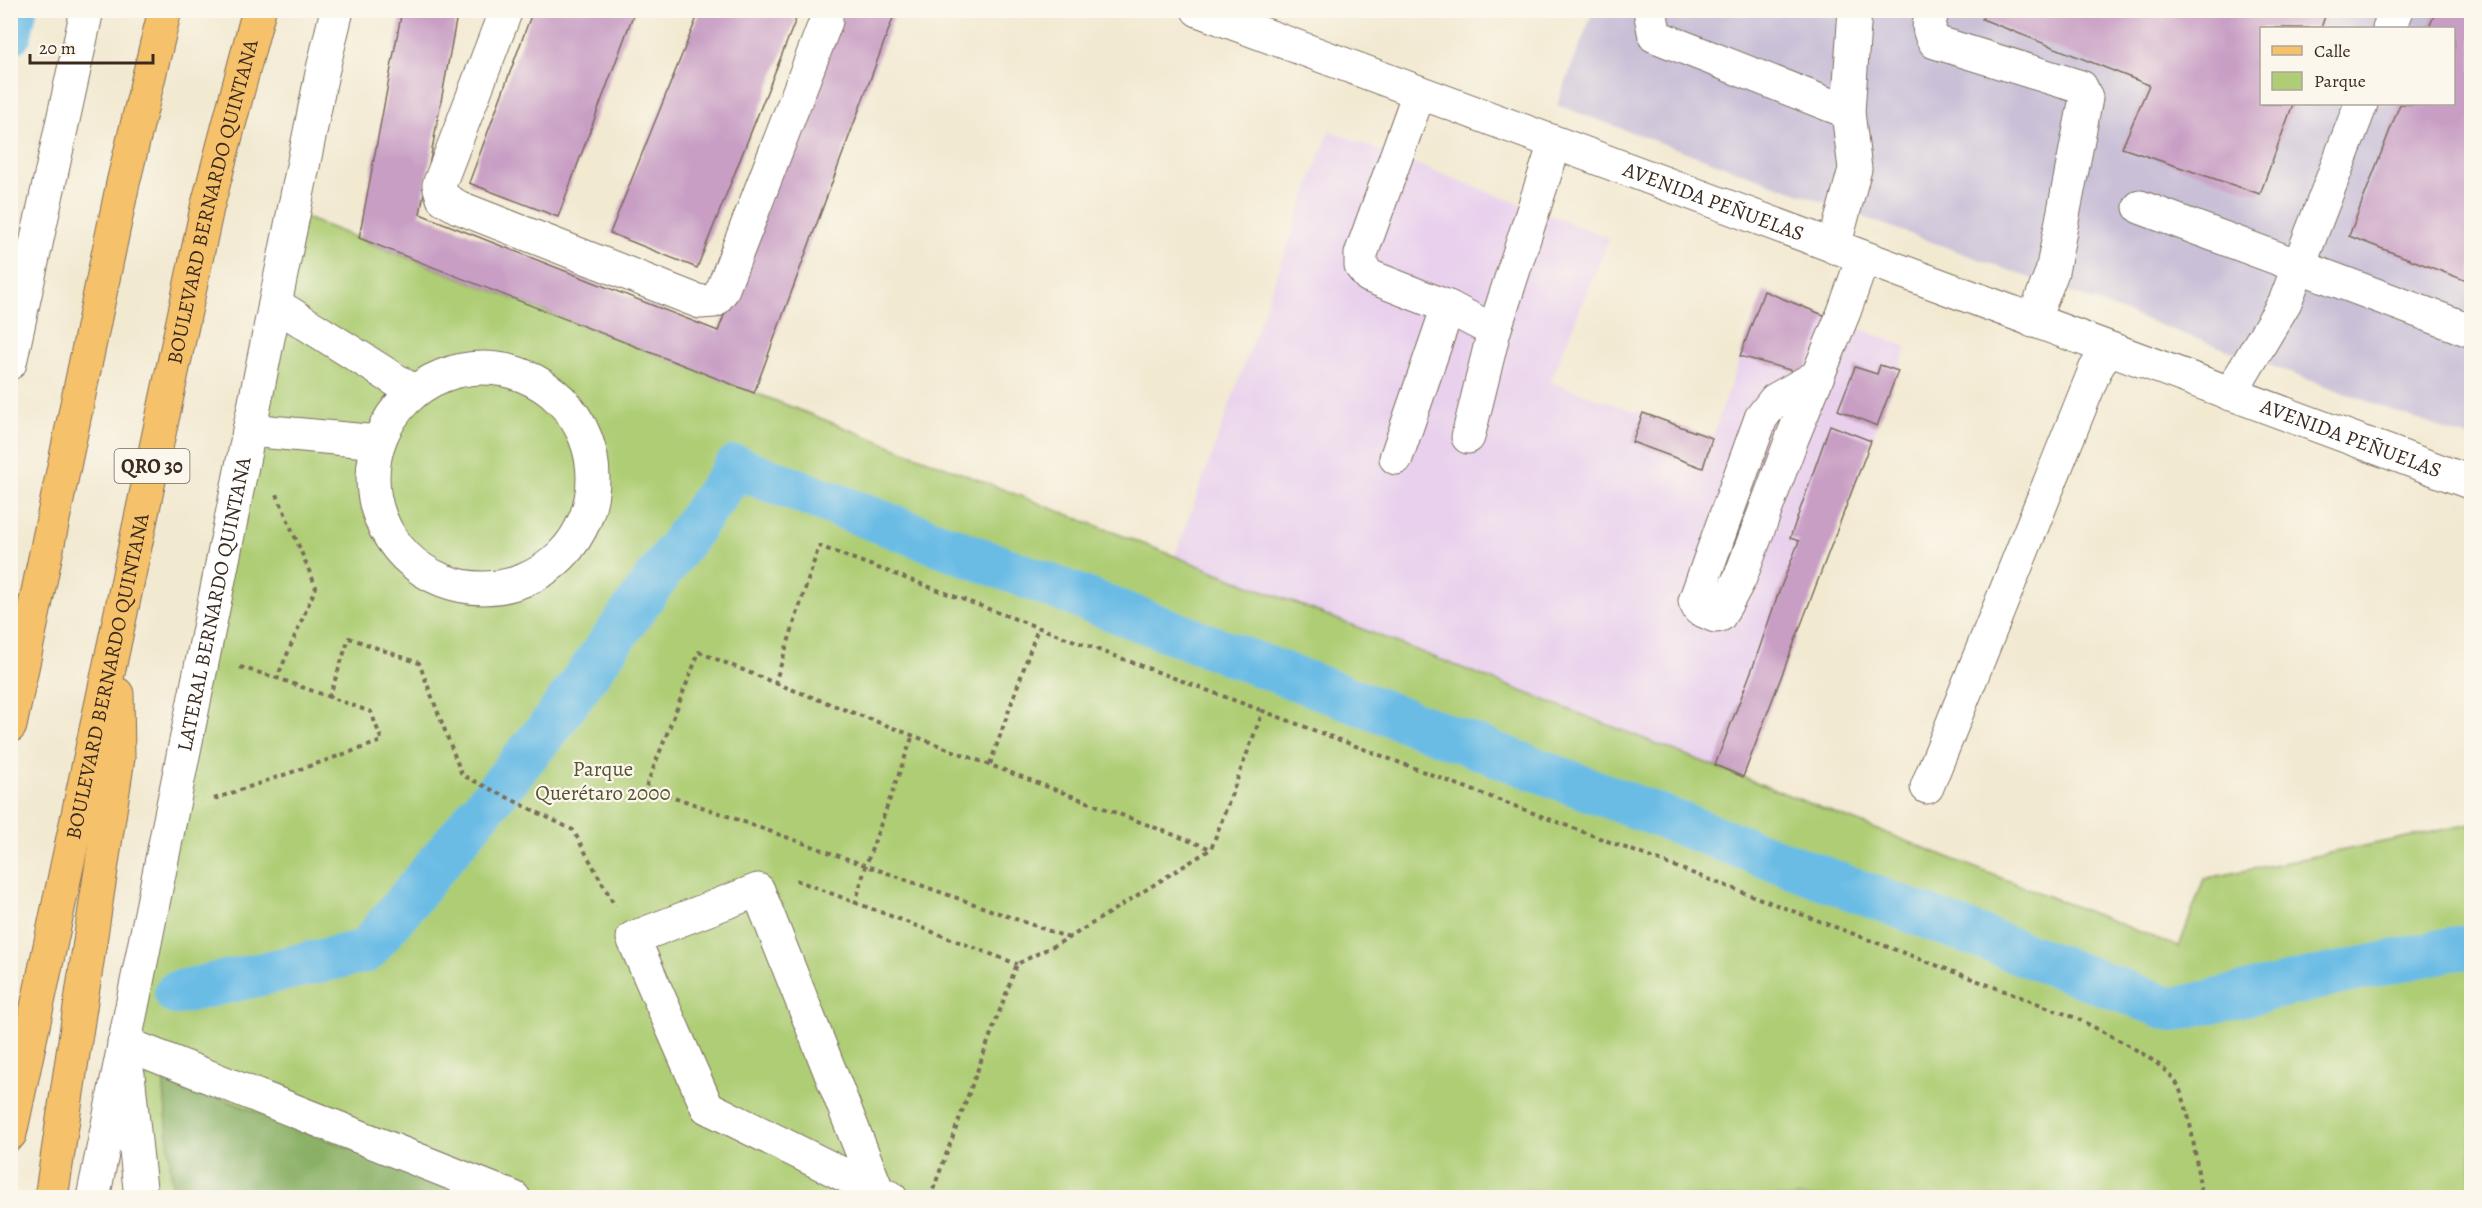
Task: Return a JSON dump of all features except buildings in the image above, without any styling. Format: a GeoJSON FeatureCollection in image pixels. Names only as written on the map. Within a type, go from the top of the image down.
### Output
{"type":"FeatureCollection","features":[{"type":"Feature","properties":{"kind":"main road"},"geometry":{"type":"LineString","coordinates":[[10,726],[123,183],[165,10]]}},
{"type":"Feature","properties":{"kind":"main road","name":"BOULEVARD BERNARDO QUINTANA"},"geometry":{"type":"LineString","coordinates":[[10,1134],[207,208],[260,10]]}},
{"type":"Feature","properties":{"kind":"main road"},"geometry":{"type":"LineString","coordinates":[[51,1197],[118,758],[116,639]]}},
{"type":"Feature","properties":{"kind":"street"},"geometry":{"type":"LineString","coordinates":[[10,363],[87,10]]}},
{"type":"Feature","properties":{"kind":"street","name":"LATERAL BERNARDO QUINTANA"},"geometry":{"type":"LineString","coordinates":[[93,1197],[322,73],[337,10]]}},
{"type":"Feature","properties":{"kind":"street"},"geometry":{"type":"LineString","coordinates":[[506,10],[439,185],[443,198],[458,207],[700,302],[714,301],[722,291],[826,21],[826,10]]}},
{"type":"Feature","properties":{"kind":"street","name":"AVENIDA PEÑUELAS"},"geometry":{"type":"LineString","coordinates":[[1198,10],[2472,483]]}},
{"type":"Feature","properties":{"kind":"street"},"geometry":{"type":"LineString","coordinates":[[1653,10],[1655,36],[1848,112]]}},
{"type":"Feature","properties":{"kind":"street"},"geometry":{"type":"LineString","coordinates":[[1816,377],[1776,399],[1761,418],[1695,601],[1699,609],[1715,616],[1724,612],[1740,578],[1816,377],[1844,312],[1855,170],[1848,112],[1855,10]]}},
{"type":"Feature","properties":{"kind":"street"},"geometry":{"type":"LineString","coordinates":[[1933,10],[1928,23],[1928,33],[1935,42],[2081,87],[2084,91],[2086,98],[2052,272],[2033,321]]}},
{"type":"Feature","properties":{"kind":"street"},"geometry":{"type":"LineString","coordinates":[[2389,27],[2396,10]]}},
{"type":"Feature","properties":{"kind":"street"},"geometry":{"type":"LineString","coordinates":[[1419,93],[1361,254],[1361,266],[1369,276],[1449,308],[1494,331]]}},
{"type":"Feature","properties":{"kind":"street","name":"AVENIDA PEÑUELAS"},"geometry":{"type":"LineString","coordinates":[[2230,394],[2285,302],[2361,105]]}},
{"type":"Feature","properties":{"kind":"street"},"geometry":{"type":"LineString","coordinates":[[1468,437],[1494,331],[1555,143]]}},
{"type":"Feature","properties":{"kind":"street"},"geometry":{"type":"LineString","coordinates":[[2140,207],[2472,331]]}},
{"type":"Feature","properties":{"kind":"street"},"geometry":{"type":"LineString","coordinates":[[275,304],[413,391]]}},
{"type":"Feature","properties":{"kind":"street"},"geometry":{"type":"LineString","coordinates":[[1396,458],[1449,308]]}},
{"type":"Feature","properties":{"kind":"street"},"geometry":{"type":"LineString","coordinates":[[1927,787],[2095,370],[2108,349]]}},
{"type":"Feature","properties":{"kind":"street"},"geometry":{"type":"LineString","coordinates":[[510,368],[566,401],[595,465],[587,521],[543,574],[490,591],[441,582],[404,557],[374,501],[378,442],[413,391],[459,369],[510,368]]}},
{"type":"Feature","properties":{"kind":"street"},"geometry":{"type":"LineString","coordinates":[[249,429],[378,442]]}},
{"type":"Feature","properties":{"kind":"street"},"geometry":{"type":"LineString","coordinates":[[758,891],[884,1194],[707,1107],[633,938],[758,891]]}},
{"type":"Feature","properties":{"kind":"street"},"geometry":{"type":"LineString","coordinates":[[141,1197],[124,1043],[514,1197]]}},
{"type":"Feature","properties":{"kind":"path"},"geometry":{"type":"LineString","coordinates":[[274,488],[316,587],[277,678]]}},
{"type":"Feature","properties":{"kind":"path"},"geometry":{"type":"LineString","coordinates":[[775,682],[819,546],[2076,1018],[2152,1060],[2176,1082],[2185,1104],[2202,1197]]}},
{"type":"Feature","properties":{"kind":"path"},"geometry":{"type":"LineString","coordinates":[[990,764],[1038,628]]}},
{"type":"Feature","properties":{"kind":"path"},"geometry":{"type":"LineString","coordinates":[[329,698],[350,638],[419,663],[462,775],[573,830],[633,938]]}},
{"type":"Feature","properties":{"kind":"path"},"geometry":{"type":"LineString","coordinates":[[1069,938],[646,787],[699,652],[1211,849]]}},
{"type":"Feature","properties":{"kind":"path"},"geometry":{"type":"LineString","coordinates":[[206,802],[382,741],[371,712],[277,678],[233,665]]}},
{"type":"Feature","properties":{"kind":"path"},"geometry":{"type":"LineString","coordinates":[[930,1197],[1017,964],[1069,938],[1211,849],[1263,711]]}},
{"type":"Feature","properties":{"kind":"path"},"geometry":{"type":"LineString","coordinates":[[855,904],[866,865],[913,735]]}},
{"type":"Feature","properties":{"kind":"path"},"geometry":{"type":"LineString","coordinates":[[758,891],[794,879],[1017,964]]}},
{"type":"Feature","properties":{"kind":"shaded area"},"geometry":{"type":"Polygon","coordinates":[[[1593,11],[2471,11],[2471,439],[1557,105],[1593,11]]]}},
{"type":"Feature","properties":{"kind":"shaded area"},"geometry":{"type":"Polygon","coordinates":[[[1329,131],[1609,238],[1550,382],[1712,438],[1764,291],[1907,347],[1743,777],[1175,556],[1329,131]]]}},
{"type":"Feature","properties":{"kind":"green space","name":"Parque Querétaro 2000"},"geometry":{"type":"Polygon","coordinates":[[[293,213],[2179,947],[2204,879],[2471,824],[2471,1197],[122,1198],[133,1146],[124,1043],[293,213]]]}},
{"type":"Feature","properties":{"kind":"green space"},"geometry":{"type":"Polygon","coordinates":[[[163,1076],[475,1197],[173,1197],[163,1076]]]}},
{"type":"Feature","properties":{"kind":"waterway"},"geometry":{"type":"LineString","coordinates":[[10,33],[15,10]]}},
{"type":"Feature","properties":{"kind":"waterway"},"geometry":{"type":"LineString","coordinates":[[176,993],[366,951],[551,725],[736,467],[2173,1010],[2451,949],[2472,947]]}}]}
